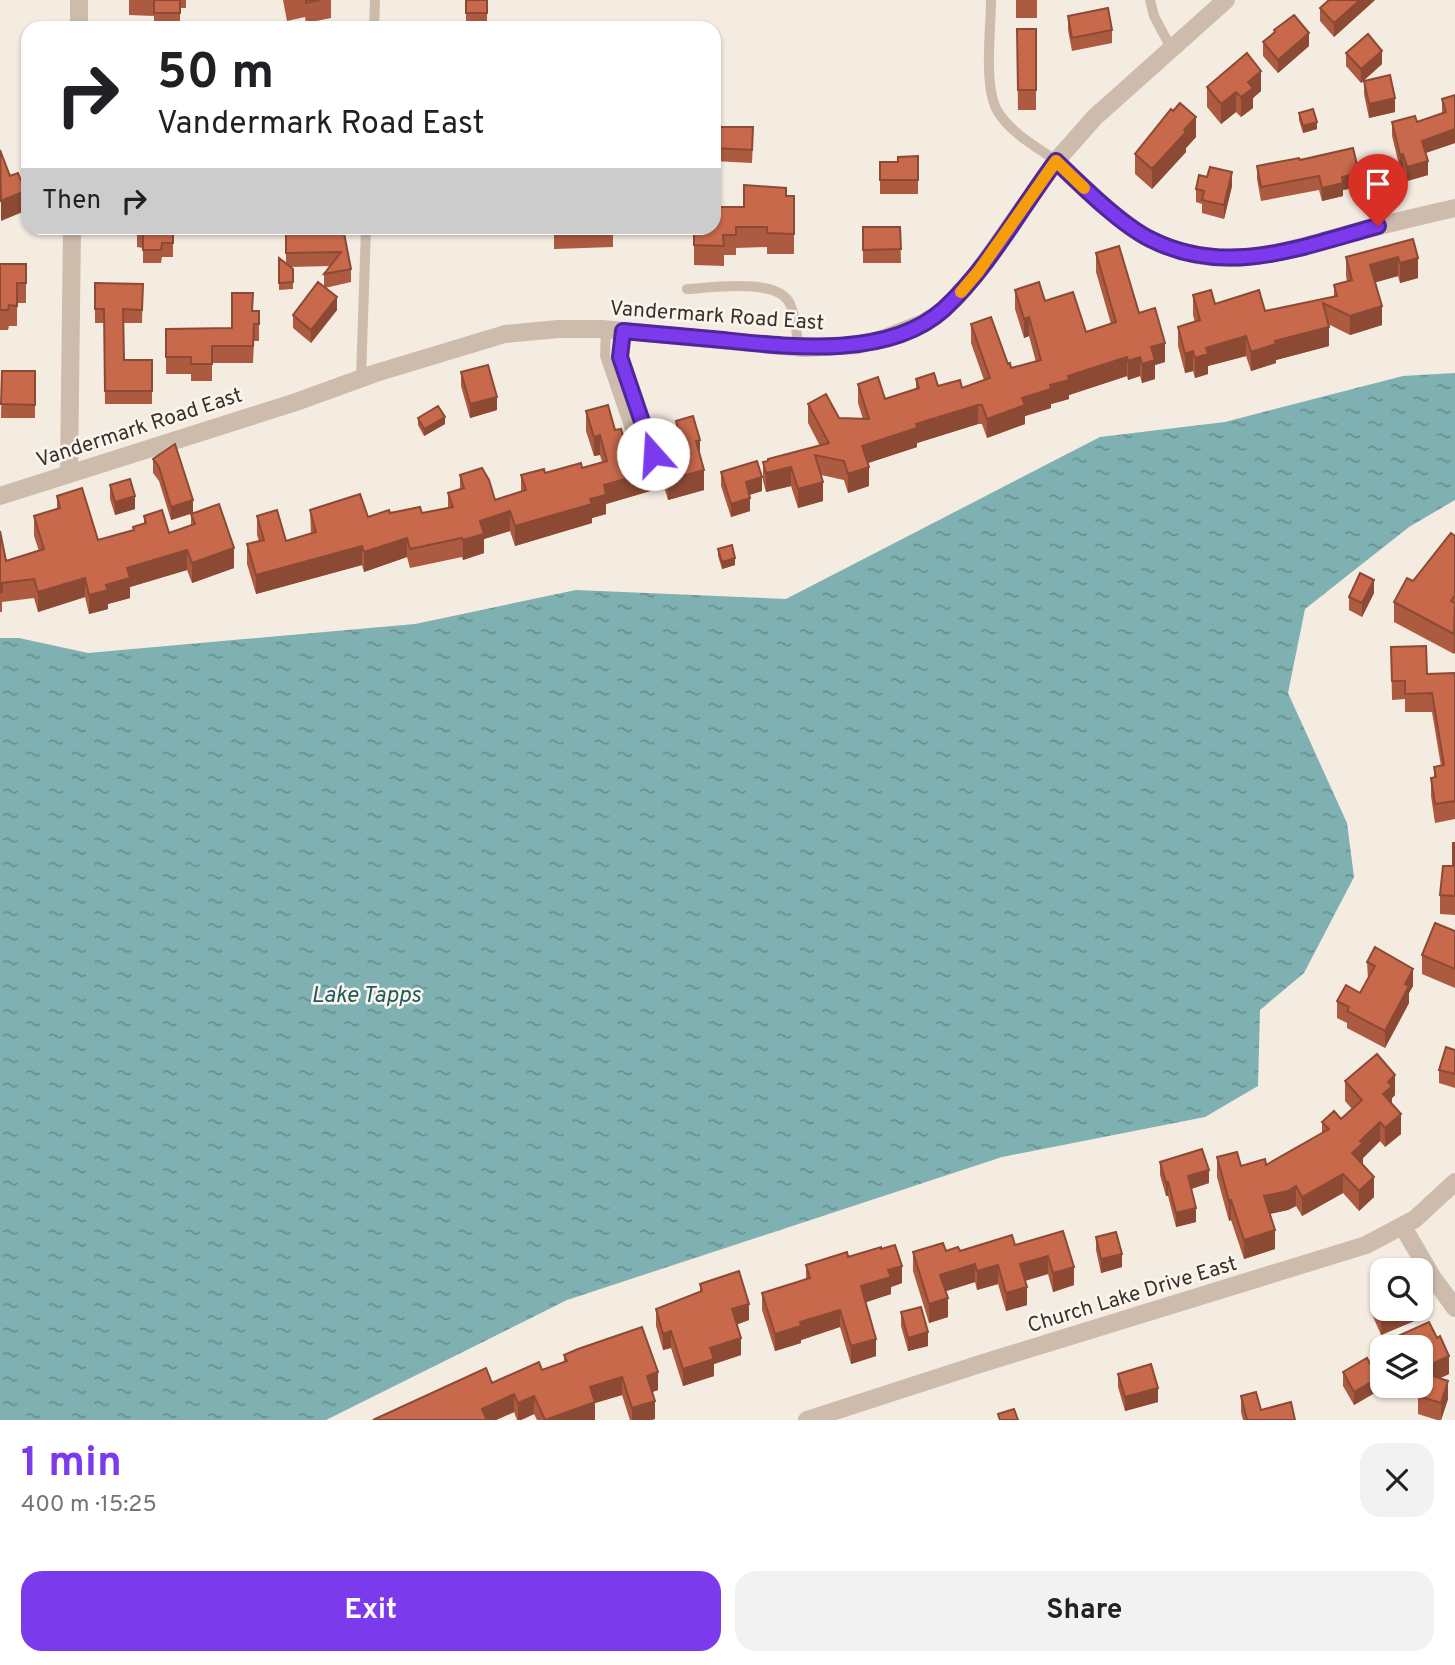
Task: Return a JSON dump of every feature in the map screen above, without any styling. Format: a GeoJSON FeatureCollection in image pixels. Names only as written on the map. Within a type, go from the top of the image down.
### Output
{"type":"FeatureCollection","features":[{"type":"Feature","properties":{"kind":"street"},"geometry":{"type":"LineString","coordinates":[[79,0],[79,21]]}},
{"type":"Feature","properties":{"kind":"street","name":"Vandermark Road East"},"geometry":{"type":"LineString","coordinates":[[0,496],[296,402],[360,378],[505,334],[614,330],[799,347],[857,345],[909,330],[941,312],[978,272],[1056,161],[1095,117],[1226,0]]}},
{"type":"Feature","properties":{"kind":"street"},"geometry":{"type":"LineString","coordinates":[[1056,161],[1087,190],[1149,239],[1208,257],[1263,257],[1455,208]]}},
{"type":"Feature","properties":{"kind":"street"},"geometry":{"type":"LineString","coordinates":[[69,474],[72,235]]}},
{"type":"Feature","properties":{"kind":"street","name":"Church Lake Drive East"},"geometry":{"type":"LineString","coordinates":[[807,1420],[1366,1245],[1403,1227],[1443,1196],[1455,1182]]}},
{"type":"Feature","properties":{"kind":"street"},"geometry":{"type":"LineString","coordinates":[[1403,1227],[1433,1278],[1455,1308]]}},
{"type":"Feature","properties":{"kind":"lane"},"geometry":{"type":"LineString","coordinates":[[374,21],[375,0]]}},
{"type":"Feature","properties":{"kind":"lane"},"geometry":{"type":"LineString","coordinates":[[991,0],[989,80],[998,112],[1016,131],[1056,161]]}},
{"type":"Feature","properties":{"kind":"lane"},"geometry":{"type":"LineString","coordinates":[[1150,0],[1154,16],[1171,48]]}},
{"type":"Feature","properties":{"kind":"lane"},"geometry":{"type":"LineString","coordinates":[[360,378],[366,235]]}},
{"type":"Feature","properties":{"kind":"lane"},"geometry":{"type":"LineString","coordinates":[[687,289],[758,286],[783,294],[790,304],[799,347]]}},
{"type":"Feature","properties":{"kind":"lane"},"geometry":{"type":"LineString","coordinates":[[614,330],[605,356],[637,452]]}},
{"type":"Feature","properties":{"kind":"lane"},"geometry":{"type":"LineString","coordinates":[[614,330],[620,357],[653,454]]}},
{"type":"Feature","properties":{"kind":"water","name":"Lake Tapps"},"geometry":{"type":"Polygon","coordinates":[[[1455,373],[1455,500],[1409,527],[1305,609],[1288,693],[1347,823],[1354,877],[1304,973],[1260,1010],[1258,1086],[1205,1117],[1002,1157],[567,1300],[326,1420],[0,1420],[0,638],[19,638],[88,653],[415,624],[576,590],[786,599],[1100,437],[1225,422],[1403,376],[1455,373]]]}},
{"type":"Feature","properties":{"kind":"building"},"geometry":{"type":"Polygon","coordinates":[[[154,0],[180,0],[180,13],[154,13],[154,0]]]}},
{"type":"Feature","properties":{"kind":"building"},"geometry":{"type":"Polygon","coordinates":[[[466,0],[487,0],[487,13],[466,13],[466,0]]]}},
{"type":"Feature","properties":{"kind":"building"},"geometry":{"type":"Polygon","coordinates":[[[1329,0],[1360,0],[1334,23],[1320,8],[1329,0]]]}},
{"type":"Feature","properties":{"kind":"building"},"geometry":{"type":"Polygon","coordinates":[[[1108,8],[1112,30],[1072,38],[1068,16],[1108,8]]]}},
{"type":"Feature","properties":{"kind":"building"},"geometry":{"type":"Polygon","coordinates":[[[1294,15],[1309,33],[1278,60],[1263,42],[1294,15]]]}},
{"type":"Feature","properties":{"kind":"building"},"geometry":{"type":"Polygon","coordinates":[[[1017,29],[1036,29],[1036,90],[1018,90],[1017,29]]]}},
{"type":"Feature","properties":{"kind":"building"},"geometry":{"type":"Polygon","coordinates":[[[1368,34],[1382,51],[1361,69],[1346,53],[1368,34]]]}},
{"type":"Feature","properties":{"kind":"building"},"geometry":{"type":"Polygon","coordinates":[[[1247,53],[1261,71],[1248,82],[1253,88],[1241,97],[1236,92],[1221,104],[1207,87],[1247,53]]]}},
{"type":"Feature","properties":{"kind":"building"},"geometry":{"type":"Polygon","coordinates":[[[1390,75],[1395,98],[1369,104],[1364,81],[1390,75]]]}},
{"type":"Feature","properties":{"kind":"building"},"geometry":{"type":"Polygon","coordinates":[[[1455,95],[1455,129],[1422,141],[1428,161],[1407,167],[1403,154],[1400,155],[1392,122],[1415,116],[1417,122],[1446,112],[1442,99],[1455,95]]]}},
{"type":"Feature","properties":{"kind":"building"},"geometry":{"type":"Polygon","coordinates":[[[1180,103],[1196,117],[1152,169],[1135,154],[1171,109],[1173,111],[1180,103]]]}},
{"type":"Feature","properties":{"kind":"building"},"geometry":{"type":"Polygon","coordinates":[[[1313,109],[1317,122],[1303,126],[1299,113],[1313,109]]]}},
{"type":"Feature","properties":{"kind":"building"},"geometry":{"type":"Polygon","coordinates":[[[721,127],[753,127],[752,150],[721,148],[721,127]]]}},
{"type":"Feature","properties":{"kind":"building"},"geometry":{"type":"Polygon","coordinates":[[[1353,148],[1359,173],[1342,177],[1343,183],[1322,188],[1319,176],[1261,187],[1257,166],[1353,148]]]}},
{"type":"Feature","properties":{"kind":"building"},"geometry":{"type":"Polygon","coordinates":[[[0,150],[10,176],[18,173],[21,181],[21,193],[1,201],[0,150]]]}},
{"type":"Feature","properties":{"kind":"building"},"geometry":{"type":"Polygon","coordinates":[[[918,156],[918,180],[880,180],[880,162],[898,162],[898,157],[918,156]]]}},
{"type":"Feature","properties":{"kind":"building"},"geometry":{"type":"Polygon","coordinates":[[[1210,167],[1232,172],[1224,205],[1202,200],[1204,191],[1196,189],[1199,175],[1207,177],[1210,167]]]}},
{"type":"Feature","properties":{"kind":"building"},"geometry":{"type":"Polygon","coordinates":[[[744,185],[786,188],[786,196],[794,196],[794,234],[767,233],[767,227],[736,227],[736,235],[723,235],[724,246],[694,245],[694,235],[721,235],[721,207],[744,207],[744,185]]]}},
{"type":"Feature","properties":{"kind":"building"},"geometry":{"type":"Polygon","coordinates":[[[863,227],[900,227],[901,249],[863,250],[863,227]]]}},
{"type":"Feature","properties":{"kind":"building"},"geometry":{"type":"Polygon","coordinates":[[[143,235],[173,235],[173,243],[162,243],[161,250],[143,250],[143,235]]]}},
{"type":"Feature","properties":{"kind":"building"},"geometry":{"type":"Polygon","coordinates":[[[286,235],[344,235],[351,269],[324,274],[341,252],[286,253],[286,235]]]}},
{"type":"Feature","properties":{"kind":"building"},"geometry":{"type":"Polygon","coordinates":[[[1413,239],[1418,258],[1400,263],[1398,257],[1370,265],[1382,306],[1350,316],[1323,303],[1329,327],[1275,341],[1276,344],[1251,352],[1246,336],[1206,348],[1208,354],[1195,358],[1193,351],[1185,354],[1178,327],[1200,320],[1193,295],[1211,290],[1215,304],[1259,290],[1265,311],[1337,296],[1334,285],[1352,280],[1346,257],[1413,239]]]}},
{"type":"Feature","properties":{"kind":"building"},"geometry":{"type":"Polygon","coordinates":[[[1119,246],[1139,313],[1155,308],[1165,343],[1151,347],[1155,360],[1142,364],[1140,357],[1128,361],[1127,357],[1068,376],[1069,380],[1050,385],[1051,389],[1022,398],[1025,405],[987,419],[982,405],[978,405],[916,424],[917,428],[862,446],[869,467],[848,474],[844,461],[815,455],[823,482],[798,489],[791,467],[766,473],[763,462],[768,459],[829,443],[808,404],[826,394],[839,418],[869,419],[858,384],[878,377],[885,399],[919,388],[916,379],[934,373],[938,386],[960,380],[962,388],[990,378],[971,324],[991,317],[1011,368],[1041,360],[1029,317],[1024,319],[1015,290],[1039,282],[1045,301],[1073,292],[1086,332],[1116,322],[1096,253],[1119,246]]]}},
{"type":"Feature","properties":{"kind":"building"},"geometry":{"type":"Polygon","coordinates":[[[279,258],[293,269],[293,282],[279,283],[279,258]]]}},
{"type":"Feature","properties":{"kind":"building"},"geometry":{"type":"Polygon","coordinates":[[[0,264],[26,264],[26,283],[17,283],[17,306],[9,305],[8,310],[0,310],[0,264]]]}},
{"type":"Feature","properties":{"kind":"building"},"geometry":{"type":"Polygon","coordinates":[[[318,282],[337,297],[311,330],[293,315],[318,282]]]}},
{"type":"Feature","properties":{"kind":"building"},"geometry":{"type":"Polygon","coordinates":[[[95,283],[143,284],[142,310],[123,309],[124,360],[152,360],[152,391],[105,391],[104,309],[95,309],[95,283]]]}},
{"type":"Feature","properties":{"kind":"building"},"geometry":{"type":"Polygon","coordinates":[[[232,293],[253,293],[252,311],[259,311],[259,324],[254,324],[253,346],[212,346],[212,364],[191,364],[191,357],[166,357],[166,329],[232,328],[232,293]]]}},
{"type":"Feature","properties":{"kind":"building"},"geometry":{"type":"Polygon","coordinates":[[[488,365],[497,397],[470,404],[461,372],[488,365]]]}},
{"type":"Feature","properties":{"kind":"building"},"geometry":{"type":"Polygon","coordinates":[[[2,371],[35,371],[35,405],[1,404],[2,371]]]}},
{"type":"Feature","properties":{"kind":"building"},"geometry":{"type":"Polygon","coordinates":[[[608,405],[615,430],[621,429],[624,439],[632,437],[637,444],[648,441],[650,449],[681,440],[676,421],[693,416],[704,470],[668,480],[664,468],[604,485],[606,495],[590,499],[592,504],[515,526],[510,511],[480,521],[484,534],[463,540],[462,538],[410,549],[407,538],[364,552],[362,546],[256,575],[247,544],[264,540],[257,516],[277,510],[286,541],[316,532],[310,510],[360,494],[368,517],[389,510],[390,513],[420,507],[422,513],[453,507],[448,493],[464,488],[460,475],[482,468],[495,500],[526,490],[521,475],[544,469],[545,473],[581,463],[582,468],[607,461],[600,435],[594,437],[586,411],[608,405]]]}},
{"type":"Feature","properties":{"kind":"building"},"geometry":{"type":"Polygon","coordinates":[[[438,406],[445,417],[424,429],[418,418],[438,406]]]}},
{"type":"Feature","properties":{"kind":"building"},"geometry":{"type":"Polygon","coordinates":[[[175,444],[193,500],[171,507],[159,467],[153,459],[175,444]]]}},
{"type":"Feature","properties":{"kind":"building"},"geometry":{"type":"Polygon","coordinates":[[[757,461],[762,477],[746,482],[750,498],[731,504],[721,472],[757,461]]]}},
{"type":"Feature","properties":{"kind":"building"},"geometry":{"type":"Polygon","coordinates":[[[130,479],[135,496],[115,502],[110,485],[130,479]]]}},
{"type":"Feature","properties":{"kind":"building"},"geometry":{"type":"Polygon","coordinates":[[[82,488],[98,540],[134,530],[133,527],[146,523],[144,516],[162,510],[169,533],[195,524],[191,514],[219,504],[234,548],[192,563],[187,550],[127,568],[130,578],[106,585],[108,590],[89,595],[85,578],[38,592],[34,579],[2,583],[0,593],[0,531],[6,561],[44,549],[34,516],[60,508],[57,496],[82,488]]]}},
{"type":"Feature","properties":{"kind":"building"},"geometry":{"type":"Polygon","coordinates":[[[1451,533],[1455,536],[1455,595],[1451,601],[1455,603],[1454,634],[1394,602],[1407,578],[1413,581],[1451,533]]]}},
{"type":"Feature","properties":{"kind":"building"},"geometry":{"type":"Polygon","coordinates":[[[732,545],[735,558],[722,562],[718,549],[732,545]]]}},
{"type":"Feature","properties":{"kind":"building"},"geometry":{"type":"Polygon","coordinates":[[[1360,573],[1374,580],[1362,603],[1349,597],[1360,573]]]}},
{"type":"Feature","properties":{"kind":"building"},"geometry":{"type":"Polygon","coordinates":[[[1426,646],[1427,674],[1455,673],[1455,801],[1435,804],[1431,778],[1436,777],[1434,767],[1444,765],[1432,693],[1405,694],[1405,681],[1392,681],[1391,647],[1426,646]]]}},
{"type":"Feature","properties":{"kind":"building"},"geometry":{"type":"Polygon","coordinates":[[[1453,843],[1455,896],[1440,895],[1443,866],[1453,866],[1453,843]]]}},
{"type":"Feature","properties":{"kind":"building"},"geometry":{"type":"Polygon","coordinates":[[[1435,923],[1455,931],[1455,969],[1422,955],[1435,923]]]}},
{"type":"Feature","properties":{"kind":"building"},"geometry":{"type":"Polygon","coordinates":[[[1375,947],[1413,969],[1405,984],[1409,986],[1385,1031],[1347,1011],[1349,1007],[1337,1001],[1346,985],[1360,993],[1375,966],[1367,962],[1375,947]]]}},
{"type":"Feature","properties":{"kind":"building"},"geometry":{"type":"Polygon","coordinates":[[[1446,1047],[1455,1050],[1455,1074],[1439,1070],[1446,1047]]]}},
{"type":"Feature","properties":{"kind":"building"},"geometry":{"type":"Polygon","coordinates":[[[1377,1054],[1395,1075],[1388,1082],[1392,1086],[1383,1094],[1401,1114],[1385,1128],[1380,1122],[1360,1141],[1363,1143],[1352,1153],[1374,1177],[1359,1191],[1343,1174],[1302,1197],[1296,1186],[1288,1191],[1264,1196],[1275,1230],[1244,1240],[1231,1200],[1229,1201],[1217,1157],[1237,1152],[1241,1166],[1265,1159],[1266,1165],[1329,1129],[1322,1122],[1334,1111],[1341,1119],[1362,1100],[1345,1081],[1377,1054]]]}},
{"type":"Feature","properties":{"kind":"building"},"geometry":{"type":"Polygon","coordinates":[[[1202,1149],[1209,1170],[1188,1176],[1196,1208],[1176,1213],[1160,1162],[1202,1149]]]}},
{"type":"Feature","properties":{"kind":"building"},"geometry":{"type":"Polygon","coordinates":[[[1063,1231],[1074,1267],[1053,1273],[1048,1256],[1020,1264],[1027,1287],[1006,1293],[998,1265],[977,1271],[975,1264],[940,1275],[948,1298],[929,1304],[913,1252],[943,1243],[946,1251],[958,1247],[960,1251],[1012,1235],[1015,1245],[1063,1231]]]}},
{"type":"Feature","properties":{"kind":"building"},"geometry":{"type":"Polygon","coordinates":[[[1116,1232],[1122,1254],[1101,1259],[1096,1237],[1116,1232]]]}},
{"type":"Feature","properties":{"kind":"building"},"geometry":{"type":"Polygon","coordinates":[[[895,1245],[902,1266],[888,1270],[891,1277],[861,1286],[876,1339],[851,1346],[840,1310],[800,1322],[801,1326],[775,1334],[762,1293],[810,1278],[806,1265],[847,1252],[848,1257],[895,1245]]]}},
{"type":"Feature","properties":{"kind":"building"},"geometry":{"type":"Polygon","coordinates":[[[739,1271],[749,1304],[732,1309],[741,1338],[710,1348],[714,1359],[683,1369],[671,1331],[663,1334],[656,1309],[702,1291],[700,1284],[739,1271]]]}},
{"type":"Feature","properties":{"kind":"building"},"geometry":{"type":"Polygon","coordinates":[[[921,1307],[928,1332],[908,1338],[901,1312],[921,1307]]]}},
{"type":"Feature","properties":{"kind":"building"},"geometry":{"type":"Polygon","coordinates":[[[1429,1322],[1437,1338],[1440,1336],[1449,1356],[1433,1363],[1433,1335],[1400,1335],[1429,1322]]]}},
{"type":"Feature","properties":{"kind":"building"},"geometry":{"type":"Polygon","coordinates":[[[642,1327],[658,1372],[647,1376],[655,1401],[632,1408],[622,1377],[590,1387],[595,1402],[545,1420],[534,1396],[518,1403],[514,1394],[482,1409],[487,1420],[373,1420],[486,1368],[492,1383],[539,1362],[542,1370],[567,1361],[564,1355],[642,1327]]]}},
{"type":"Feature","properties":{"kind":"building"},"geometry":{"type":"Polygon","coordinates":[[[1367,1358],[1370,1363],[1370,1383],[1354,1392],[1343,1372],[1367,1358]]]}},
{"type":"Feature","properties":{"kind":"building"},"geometry":{"type":"Polygon","coordinates":[[[1151,1364],[1158,1388],[1125,1397],[1118,1374],[1151,1364]]]}},
{"type":"Feature","properties":{"kind":"building"},"geometry":{"type":"Polygon","coordinates":[[[1433,1376],[1448,1381],[1441,1403],[1425,1398],[1433,1398],[1433,1376]]]}},
{"type":"Feature","properties":{"kind":"building"},"geometry":{"type":"Polygon","coordinates":[[[1256,1392],[1261,1410],[1291,1402],[1295,1420],[1247,1420],[1241,1396],[1256,1392]]]}},
{"type":"Feature","properties":{"kind":"building"},"geometry":{"type":"Polygon","coordinates":[[[1014,1409],[1018,1420],[1000,1420],[998,1414],[1014,1409]]]}},
{"type":"Feature","properties":{"kind":"slow traffic"},"geometry":{"type":"LineString","coordinates":[[961,292],[1056,161],[1084,188]]}},
{"type":"Feature","properties":{"kind":"route"},"geometry":{"type":"LineString","coordinates":[[653,454],[620,357],[623,331],[804,348],[857,345],[909,330],[941,312],[958,296],[1056,161],[1087,190],[1149,239],[1192,254],[1227,259],[1263,257],[1378,226]]}}]}
